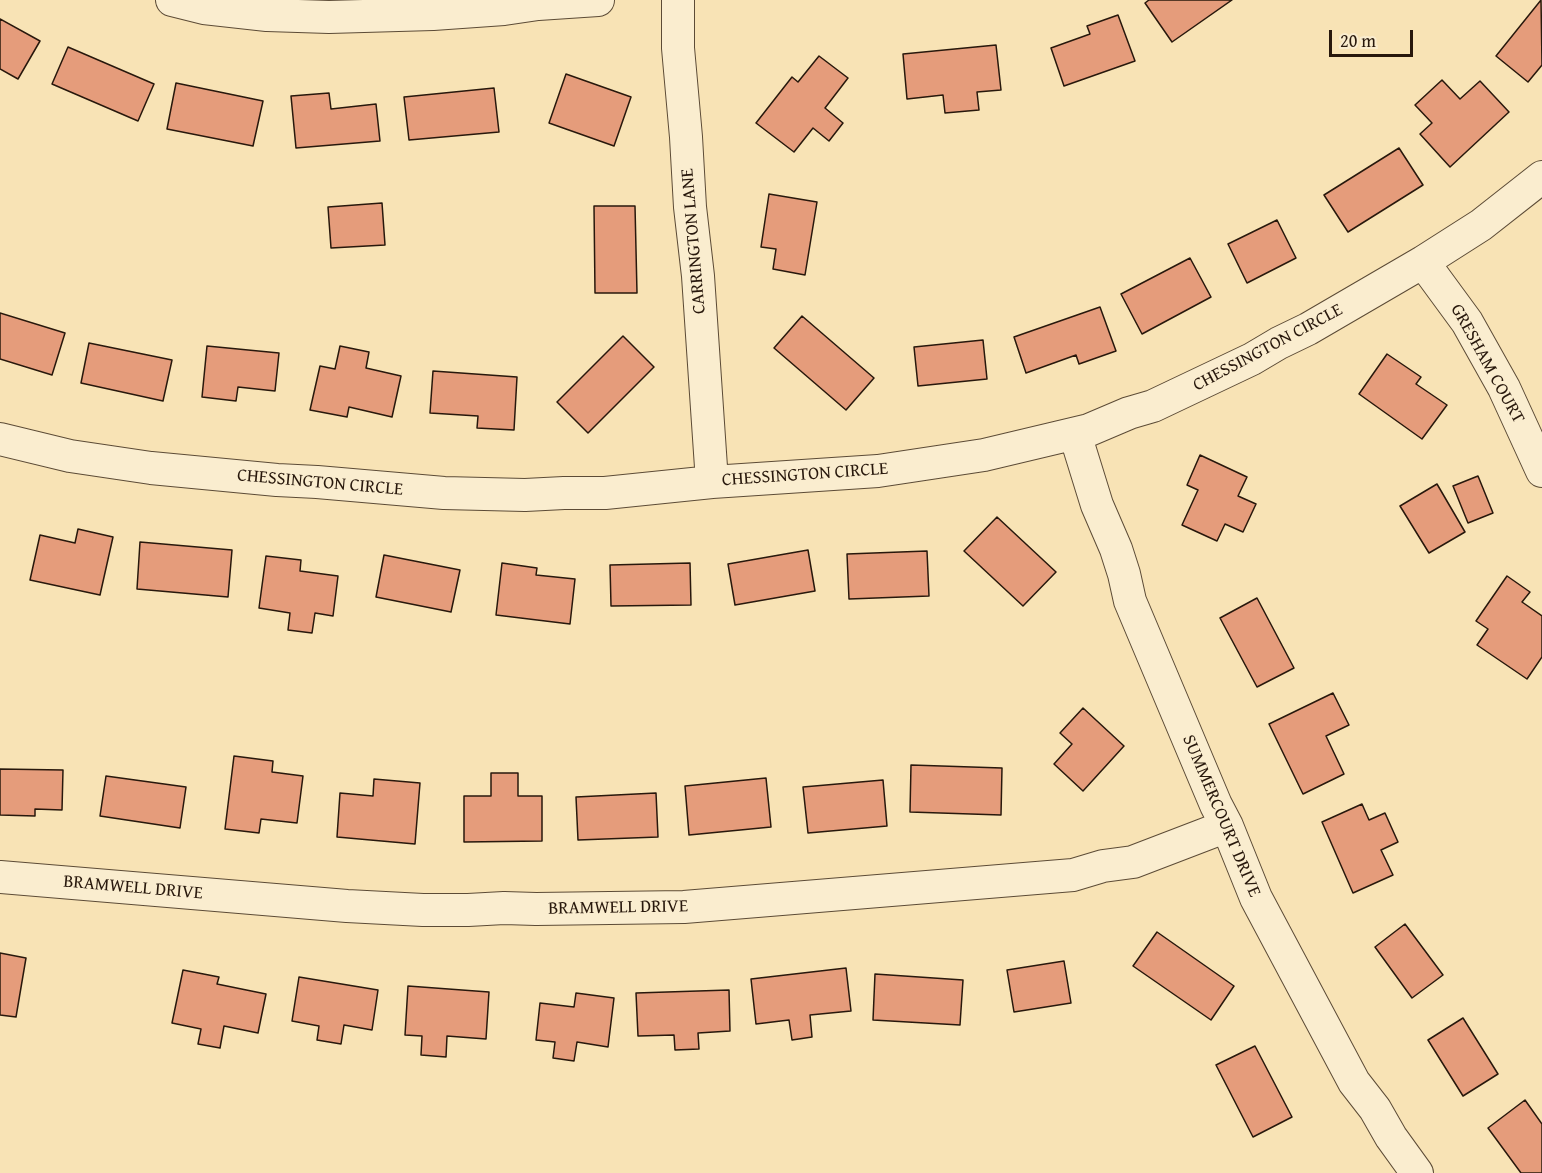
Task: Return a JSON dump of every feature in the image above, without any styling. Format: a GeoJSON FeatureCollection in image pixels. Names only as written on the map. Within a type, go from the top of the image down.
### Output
{"type":"FeatureCollection","features":[{"type":"Feature","properties":{"kind":"street"},"geometry":{"type":"LineString","coordinates":[[172,0],[204,8],[267,7],[329,17],[433,14],[597,0]]}},
{"type":"Feature","properties":{"kind":"street","name":"CARRINGTON LANE"},"geometry":{"type":"LineString","coordinates":[[678,0],[678,48],[690,207],[698,276],[712,482]]}},
{"type":"Feature","properties":{"kind":"street","name":"CHESSINGTON CIRCLE"},"geometry":{"type":"LineString","coordinates":[[0,439],[70,456],[151,468],[444,493],[525,495],[605,494],[712,482],[878,471],[984,455],[1089,430],[1129,413],[1153,406],[1252,359],[1423,262],[1481,225],[1542,177]]}},
{"type":"Feature","properties":{"kind":"street","name":"GRESHAM COURT"},"geometry":{"type":"LineString","coordinates":[[1423,262],[1473,332],[1504,388],[1542,471]]}},
{"type":"Feature","properties":{"kind":"street","name":"SUMMERCOURT DRIVE"},"geometry":{"type":"LineString","coordinates":[[1075,434],[1097,505],[1116,549],[1130,601],[1256,898],[1354,1082],[1375,1109],[1391,1137],[1417,1173]]}},
{"type":"Feature","properties":{"kind":"street","name":"BRAMWELL DRIVE"},"geometry":{"type":"LineString","coordinates":[[0,877],[347,906],[423,910],[684,907],[1073,875],[1103,866],[1133,862],[1227,826]]}},
{"type":"Feature","properties":{"kind":"building"},"geometry":{"type":"Polygon","coordinates":[[[1149,0],[1232,0],[1172,42],[1145,3],[1149,0]]]}},
{"type":"Feature","properties":{"kind":"building"},"geometry":{"type":"Polygon","coordinates":[[[1541,0],[1542,65],[1528,82],[1496,56],[1541,0]]]}},
{"type":"Feature","properties":{"kind":"building"},"geometry":{"type":"Polygon","coordinates":[[[1118,15],[1135,61],[1064,86],[1051,48],[1090,34],[1087,26],[1118,15]]]}},
{"type":"Feature","properties":{"kind":"building"},"geometry":{"type":"Polygon","coordinates":[[[0,19],[40,41],[18,79],[0,69],[0,19]]]}},
{"type":"Feature","properties":{"kind":"building"},"geometry":{"type":"Polygon","coordinates":[[[996,45],[1001,90],[977,92],[979,110],[945,113],[943,95],[907,99],[903,54],[996,45]]]}},
{"type":"Feature","properties":{"kind":"building"},"geometry":{"type":"Polygon","coordinates":[[[68,47],[154,84],[138,121],[52,84],[68,47]]]}},
{"type":"Feature","properties":{"kind":"building"},"geometry":{"type":"Polygon","coordinates":[[[819,56],[848,78],[825,108],[843,123],[829,141],[813,128],[794,152],[756,123],[792,77],[798,82],[819,56]]]}},
{"type":"Feature","properties":{"kind":"building"},"geometry":{"type":"Polygon","coordinates":[[[566,74],[631,97],[614,146],[549,123],[566,74]]]}},
{"type":"Feature","properties":{"kind":"building"},"geometry":{"type":"Polygon","coordinates":[[[1442,80],[1460,99],[1480,81],[1509,112],[1450,167],[1420,134],[1432,123],[1415,105],[1442,80]]]}},
{"type":"Feature","properties":{"kind":"building"},"geometry":{"type":"Polygon","coordinates":[[[176,83],[263,101],[253,146],[167,129],[176,83]]]}},
{"type":"Feature","properties":{"kind":"building"},"geometry":{"type":"Polygon","coordinates":[[[494,88],[499,132],[409,140],[404,97],[494,88]]]}},
{"type":"Feature","properties":{"kind":"building"},"geometry":{"type":"Polygon","coordinates":[[[329,93],[331,109],[376,104],[380,141],[296,148],[291,96],[329,93]]]}},
{"type":"Feature","properties":{"kind":"building"},"geometry":{"type":"Polygon","coordinates":[[[1399,148],[1423,185],[1348,232],[1324,195],[1399,148]]]}},
{"type":"Feature","properties":{"kind":"building"},"geometry":{"type":"Polygon","coordinates":[[[769,194],[817,202],[805,275],[773,269],[776,249],[761,247],[769,194]]]}},
{"type":"Feature","properties":{"kind":"building"},"geometry":{"type":"Polygon","coordinates":[[[382,203],[385,245],[331,248],[328,207],[382,203]]]}},
{"type":"Feature","properties":{"kind":"building"},"geometry":{"type":"Polygon","coordinates":[[[594,206],[635,206],[637,293],[595,293],[594,206]]]}},
{"type":"Feature","properties":{"kind":"building"},"geometry":{"type":"Polygon","coordinates":[[[1277,220],[1296,258],[1247,283],[1228,244],[1277,220]]]}},
{"type":"Feature","properties":{"kind":"building"},"geometry":{"type":"Polygon","coordinates":[[[1190,258],[1211,297],[1142,334],[1121,294],[1190,258]]]}},
{"type":"Feature","properties":{"kind":"building"},"geometry":{"type":"Polygon","coordinates":[[[1100,307],[1116,351],[1079,364],[1076,355],[1026,373],[1014,337],[1100,307]]]}},
{"type":"Feature","properties":{"kind":"building"},"geometry":{"type":"Polygon","coordinates":[[[0,313],[65,333],[52,375],[0,359],[0,313]]]}},
{"type":"Feature","properties":{"kind":"building"},"geometry":{"type":"Polygon","coordinates":[[[802,316],[874,378],[846,410],[774,348],[802,316]]]}},
{"type":"Feature","properties":{"kind":"building"},"geometry":{"type":"Polygon","coordinates":[[[623,336],[654,367],[588,433],[557,402],[623,336]]]}},
{"type":"Feature","properties":{"kind":"building"},"geometry":{"type":"Polygon","coordinates":[[[983,340],[987,379],[918,386],[914,347],[983,340]]]}},
{"type":"Feature","properties":{"kind":"building"},"geometry":{"type":"Polygon","coordinates":[[[89,343],[172,360],[163,401],[81,383],[89,343]]]}},
{"type":"Feature","properties":{"kind":"building"},"geometry":{"type":"Polygon","coordinates":[[[207,346],[279,353],[275,391],[238,387],[236,401],[202,397],[207,346]]]}},
{"type":"Feature","properties":{"kind":"building"},"geometry":{"type":"Polygon","coordinates":[[[340,346],[369,352],[366,368],[401,376],[392,417],[349,407],[347,417],[310,410],[320,366],[335,369],[340,346]]]}},
{"type":"Feature","properties":{"kind":"building"},"geometry":{"type":"Polygon","coordinates":[[[1387,354],[1421,377],[1416,384],[1447,405],[1422,439],[1359,394],[1387,354]]]}},
{"type":"Feature","properties":{"kind":"building"},"geometry":{"type":"Polygon","coordinates":[[[433,371],[517,377],[514,430],[477,428],[478,416],[430,413],[433,371]]]}},
{"type":"Feature","properties":{"kind":"building"},"geometry":{"type":"Polygon","coordinates":[[[1200,455],[1247,477],[1238,496],[1256,504],[1243,532],[1225,524],[1217,541],[1182,525],[1198,490],[1187,485],[1200,455]]]}},
{"type":"Feature","properties":{"kind":"building"},"geometry":{"type":"Polygon","coordinates":[[[1478,476],[1493,513],[1468,523],[1453,486],[1478,476]]]}},
{"type":"Feature","properties":{"kind":"building"},"geometry":{"type":"Polygon","coordinates":[[[1437,484],[1465,532],[1429,553],[1400,506],[1437,484]]]}},
{"type":"Feature","properties":{"kind":"building"},"geometry":{"type":"Polygon","coordinates":[[[997,517],[1056,572],[1023,606],[964,551],[997,517]]]}},
{"type":"Feature","properties":{"kind":"building"},"geometry":{"type":"Polygon","coordinates":[[[78,529],[113,537],[100,595],[30,580],[40,535],[75,543],[78,529]]]}},
{"type":"Feature","properties":{"kind":"building"},"geometry":{"type":"Polygon","coordinates":[[[140,542],[232,550],[228,597],[137,589],[140,542]]]}},
{"type":"Feature","properties":{"kind":"building"},"geometry":{"type":"Polygon","coordinates":[[[808,550],[815,591],[735,605],[728,564],[808,550]]]}},
{"type":"Feature","properties":{"kind":"building"},"geometry":{"type":"Polygon","coordinates":[[[927,551],[929,596],[849,599],[847,554],[927,551]]]}},
{"type":"Feature","properties":{"kind":"building"},"geometry":{"type":"Polygon","coordinates":[[[384,555],[460,570],[451,612],[376,597],[384,555]]]}},
{"type":"Feature","properties":{"kind":"building"},"geometry":{"type":"Polygon","coordinates":[[[266,556],[301,560],[300,571],[338,576],[333,616],[315,613],[312,633],[288,630],[290,613],[259,608],[266,556]]]}},
{"type":"Feature","properties":{"kind":"building"},"geometry":{"type":"Polygon","coordinates":[[[502,563],[537,568],[536,575],[575,579],[570,624],[496,615],[502,563]]]}},
{"type":"Feature","properties":{"kind":"building"},"geometry":{"type":"Polygon","coordinates":[[[690,563],[691,605],[611,606],[610,565],[690,563]]]}},
{"type":"Feature","properties":{"kind":"building"},"geometry":{"type":"Polygon","coordinates":[[[1507,576],[1530,592],[1522,602],[1542,616],[1542,657],[1527,679],[1477,645],[1488,629],[1476,621],[1507,576]]]}},
{"type":"Feature","properties":{"kind":"building"},"geometry":{"type":"Polygon","coordinates":[[[1257,598],[1294,668],[1257,687],[1220,618],[1257,598]]]}},
{"type":"Feature","properties":{"kind":"building"},"geometry":{"type":"Polygon","coordinates":[[[1333,693],[1349,725],[1326,736],[1344,774],[1303,794],[1269,724],[1333,693]]]}},
{"type":"Feature","properties":{"kind":"building"},"geometry":{"type":"Polygon","coordinates":[[[1083,708],[1124,746],[1083,791],[1054,764],[1072,744],[1060,733],[1083,708]]]}},
{"type":"Feature","properties":{"kind":"building"},"geometry":{"type":"Polygon","coordinates":[[[234,756],[273,761],[272,772],[303,776],[297,823],[261,819],[259,833],[225,829],[234,756]]]}},
{"type":"Feature","properties":{"kind":"building"},"geometry":{"type":"Polygon","coordinates":[[[911,765],[1002,768],[1001,815],[910,812],[911,765]]]}},
{"type":"Feature","properties":{"kind":"building"},"geometry":{"type":"Polygon","coordinates":[[[0,769],[63,770],[62,810],[35,809],[35,816],[0,815],[0,769]]]}},
{"type":"Feature","properties":{"kind":"building"},"geometry":{"type":"Polygon","coordinates":[[[491,773],[518,773],[518,796],[542,796],[542,841],[464,842],[464,796],[491,796],[491,773]]]}},
{"type":"Feature","properties":{"kind":"building"},"geometry":{"type":"Polygon","coordinates":[[[106,776],[186,787],[180,828],[100,816],[106,776]]]}},
{"type":"Feature","properties":{"kind":"building"},"geometry":{"type":"Polygon","coordinates":[[[766,778],[771,827],[689,835],[685,786],[766,778]]]}},
{"type":"Feature","properties":{"kind":"building"},"geometry":{"type":"Polygon","coordinates":[[[374,779],[420,783],[415,844],[337,837],[340,793],[373,796],[374,779]]]}},
{"type":"Feature","properties":{"kind":"building"},"geometry":{"type":"Polygon","coordinates":[[[883,780],[887,826],[808,833],[803,787],[883,780]]]}},
{"type":"Feature","properties":{"kind":"building"},"geometry":{"type":"Polygon","coordinates":[[[656,793],[658,837],[578,840],[576,797],[656,793]]]}},
{"type":"Feature","properties":{"kind":"building"},"geometry":{"type":"Polygon","coordinates":[[[1362,804],[1369,820],[1385,813],[1398,842],[1381,850],[1393,875],[1353,893],[1322,822],[1362,804]]]}},
{"type":"Feature","properties":{"kind":"building"},"geometry":{"type":"Polygon","coordinates":[[[1405,924],[1443,975],[1412,998],[1375,947],[1405,924]]]}},
{"type":"Feature","properties":{"kind":"building"},"geometry":{"type":"Polygon","coordinates":[[[1157,932],[1234,986],[1211,1020],[1133,966],[1157,932]]]}},
{"type":"Feature","properties":{"kind":"building"},"geometry":{"type":"Polygon","coordinates":[[[0,953],[26,958],[16,1017],[0,1015],[0,953]]]}},
{"type":"Feature","properties":{"kind":"building"},"geometry":{"type":"Polygon","coordinates":[[[1064,961],[1071,1003],[1014,1012],[1007,970],[1064,961]]]}},
{"type":"Feature","properties":{"kind":"building"},"geometry":{"type":"Polygon","coordinates":[[[846,968],[851,1011],[810,1015],[812,1037],[792,1040],[789,1020],[756,1024],[751,979],[846,968]]]}},
{"type":"Feature","properties":{"kind":"building"},"geometry":{"type":"Polygon","coordinates":[[[183,970],[219,977],[217,984],[266,994],[258,1033],[224,1026],[220,1048],[198,1044],[201,1029],[172,1023],[183,970]]]}},
{"type":"Feature","properties":{"kind":"building"},"geometry":{"type":"Polygon","coordinates":[[[875,974],[963,980],[960,1025],[873,1020],[875,974]]]}},
{"type":"Feature","properties":{"kind":"building"},"geometry":{"type":"Polygon","coordinates":[[[299,977],[378,990],[372,1030],[344,1025],[341,1044],[317,1040],[319,1026],[292,1021],[299,977]]]}},
{"type":"Feature","properties":{"kind":"building"},"geometry":{"type":"Polygon","coordinates":[[[408,986],[489,992],[486,1039],[447,1036],[446,1057],[421,1055],[422,1036],[405,1035],[408,986]]]}},
{"type":"Feature","properties":{"kind":"building"},"geometry":{"type":"Polygon","coordinates":[[[729,990],[730,1031],[698,1033],[699,1049],[675,1050],[674,1035],[638,1036],[636,993],[729,990]]]}},
{"type":"Feature","properties":{"kind":"building"},"geometry":{"type":"Polygon","coordinates":[[[576,993],[614,998],[608,1047],[577,1042],[574,1061],[553,1058],[555,1042],[536,1040],[540,1003],[574,1007],[576,993]]]}},
{"type":"Feature","properties":{"kind":"building"},"geometry":{"type":"Polygon","coordinates":[[[1463,1018],[1498,1074],[1463,1096],[1428,1040],[1463,1018]]]}},
{"type":"Feature","properties":{"kind":"building"},"geometry":{"type":"Polygon","coordinates":[[[1255,1046],[1292,1117],[1253,1137],[1216,1065],[1255,1046]]]}},
{"type":"Feature","properties":{"kind":"building"},"geometry":{"type":"Polygon","coordinates":[[[1525,1100],[1542,1124],[1542,1173],[1521,1173],[1488,1128],[1525,1100]]]}}]}
